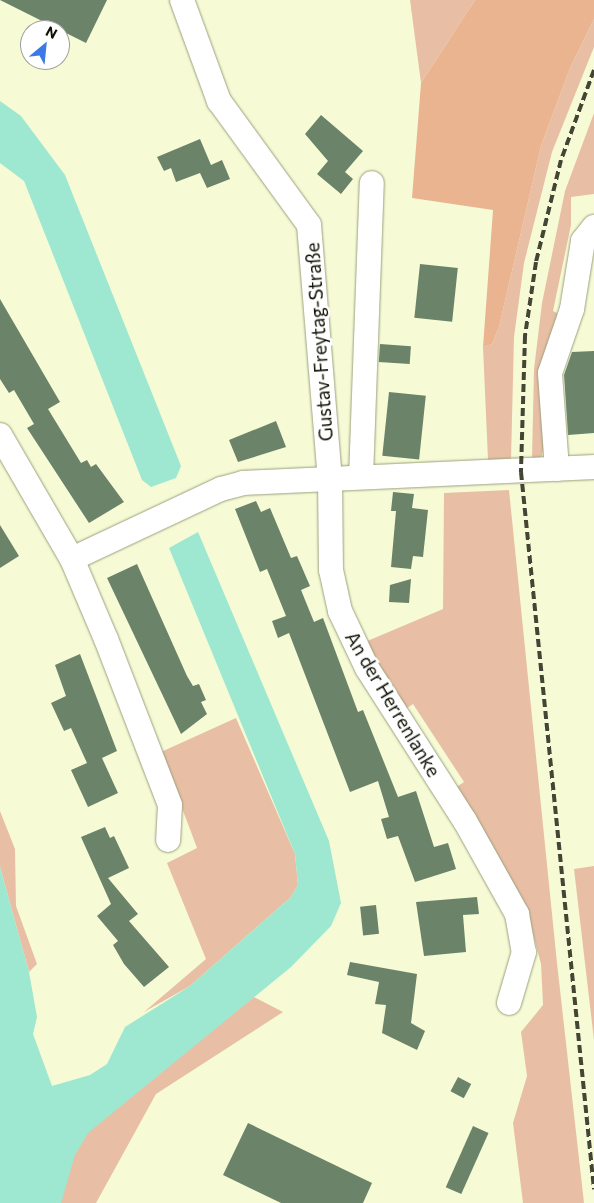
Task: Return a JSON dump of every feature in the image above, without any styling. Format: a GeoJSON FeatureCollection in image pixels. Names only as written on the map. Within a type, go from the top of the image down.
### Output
{"type":"FeatureCollection","features":[{"type":"Feature","properties":{"kind":"street","name":"Gustav-Freytag-Straße"},"geometry":{"type":"LineString","coordinates":[[182,0],[219,101],[309,225],[330,478]]}},
{"type":"Feature","properties":{"kind":"street","name":"Gustav-Freytag-Straße"},"geometry":{"type":"LineString","coordinates":[[361,477],[372,184]]}},
{"type":"Feature","properties":{"kind":"street"},"geometry":{"type":"LineString","coordinates":[[557,469],[550,373],[572,309],[583,240],[594,228]]}},
{"type":"Feature","properties":{"kind":"street"},"geometry":{"type":"LineString","coordinates":[[0,435],[72,559],[170,805],[168,840]]}},
{"type":"Feature","properties":{"kind":"street"},"geometry":{"type":"LineString","coordinates":[[72,559],[220,489],[330,478],[594,467]]}},
{"type":"Feature","properties":{"kind":"street","name":"An der Herrenlanke"},"geometry":{"type":"LineString","coordinates":[[330,478],[332,570],[349,636],[518,914],[524,952],[509,1003]]}},
{"type":"Feature","properties":{"kind":"shaded area"},"geometry":{"type":"Polygon","coordinates":[[[410,0],[475,0],[421,83],[410,0]]]}},
{"type":"Feature","properties":{"kind":"shaded area"},"geometry":{"type":"Polygon","coordinates":[[[475,0],[594,0],[594,19],[570,68],[541,146],[499,327],[492,344],[483,347],[493,210],[412,198],[421,83],[475,0]]]}},
{"type":"Feature","properties":{"kind":"shaded area"},"geometry":{"type":"Polygon","coordinates":[[[594,19],[594,47],[552,152],[524,263],[514,337],[511,460],[488,460],[483,347],[492,344],[499,327],[541,146],[570,68],[594,19]]]}},
{"type":"Feature","properties":{"kind":"shaded area"},"geometry":{"type":"Polygon","coordinates":[[[594,113],[594,194],[571,197],[571,225],[553,311],[559,314],[544,447],[541,458],[532,458],[534,369],[542,303],[565,191],[594,113]]]}},
{"type":"Feature","properties":{"kind":"shaded area"},"geometry":{"type":"Polygon","coordinates":[[[509,490],[557,963],[584,1203],[523,1203],[513,1123],[527,1076],[521,1032],[543,1005],[541,964],[528,915],[455,788],[464,782],[413,704],[404,710],[365,642],[443,609],[444,493],[509,490]]]}},
{"type":"Feature","properties":{"kind":"shaded area"},"geometry":{"type":"Polygon","coordinates":[[[236,718],[295,854],[298,885],[291,897],[190,986],[144,1012],[206,959],[167,863],[197,848],[161,752],[236,718]]]}},
{"type":"Feature","properties":{"kind":"shaded area"},"geometry":{"type":"Polygon","coordinates":[[[0,811],[15,849],[16,906],[37,964],[29,972],[0,867],[0,811]]]}},
{"type":"Feature","properties":{"kind":"shaded area"},"geometry":{"type":"Polygon","coordinates":[[[594,866],[594,1040],[574,869],[594,866]]]}},
{"type":"Feature","properties":{"kind":"shaded area"},"geometry":{"type":"Polygon","coordinates":[[[254,997],[283,1012],[156,1094],[96,1203],[60,1203],[54,1157],[254,997]]]}},
{"type":"Feature","properties":{"kind":"water"},"geometry":{"type":"Polygon","coordinates":[[[0,101],[21,116],[65,175],[181,466],[176,478],[151,487],[142,480],[24,181],[0,163],[0,101]]]}},
{"type":"Feature","properties":{"kind":"water"},"geometry":{"type":"Polygon","coordinates":[[[198,532],[329,841],[341,903],[331,926],[291,967],[88,1133],[75,1155],[61,1203],[0,1203],[0,867],[29,972],[37,1017],[33,1034],[52,1086],[90,1075],[107,1064],[125,1027],[190,986],[291,897],[298,885],[295,854],[169,548],[198,532]]]}},
{"type":"Feature","properties":{"kind":"building"},"geometry":{"type":"Polygon","coordinates":[[[0,0],[107,0],[86,43],[70,35],[70,20],[40,20],[0,0]]]}},
{"type":"Feature","properties":{"kind":"building"},"geometry":{"type":"Polygon","coordinates":[[[321,115],[363,151],[345,172],[353,179],[341,194],[317,174],[328,161],[305,134],[321,115]]]}},
{"type":"Feature","properties":{"kind":"building"},"geometry":{"type":"Polygon","coordinates":[[[200,139],[211,165],[222,160],[230,179],[207,188],[200,173],[176,182],[171,168],[164,171],[157,157],[200,139]]]}},
{"type":"Feature","properties":{"kind":"building"},"geometry":{"type":"Polygon","coordinates":[[[420,264],[458,268],[452,322],[414,318],[420,264]]]}},
{"type":"Feature","properties":{"kind":"building"},"geometry":{"type":"Polygon","coordinates":[[[0,299],[60,402],[48,409],[81,463],[87,460],[91,467],[96,464],[124,502],[89,523],[27,428],[34,424],[14,390],[9,393],[0,379],[0,299]]]}},
{"type":"Feature","properties":{"kind":"building"},"geometry":{"type":"Polygon","coordinates":[[[380,344],[411,346],[410,364],[379,362],[380,344]]]}},
{"type":"Feature","properties":{"kind":"building"},"geometry":{"type":"Polygon","coordinates":[[[594,351],[594,433],[568,435],[564,375],[572,352],[594,351]]]}},
{"type":"Feature","properties":{"kind":"building"},"geometry":{"type":"Polygon","coordinates":[[[389,392],[426,396],[419,460],[382,456],[389,392]]]}},
{"type":"Feature","properties":{"kind":"building"},"geometry":{"type":"Polygon","coordinates":[[[276,421],[286,447],[238,462],[229,440],[276,421]]]}},
{"type":"Feature","properties":{"kind":"building"},"geometry":{"type":"Polygon","coordinates":[[[393,492],[414,494],[412,508],[428,510],[423,557],[413,556],[411,569],[391,567],[396,511],[391,511],[393,492]]]}},
{"type":"Feature","properties":{"kind":"building"},"geometry":{"type":"Polygon","coordinates":[[[256,501],[261,512],[270,508],[291,558],[297,556],[310,586],[301,590],[314,622],[323,618],[358,712],[363,710],[398,797],[416,791],[434,847],[448,843],[456,869],[415,882],[398,836],[387,839],[381,819],[389,817],[378,781],[350,792],[289,633],[278,638],[272,621],[286,616],[267,569],[260,572],[235,509],[256,501]]]}},
{"type":"Feature","properties":{"kind":"building"},"geometry":{"type":"Polygon","coordinates":[[[0,525],[19,556],[0,568],[0,525]]]}},
{"type":"Feature","properties":{"kind":"building"},"geometry":{"type":"Polygon","coordinates":[[[137,564],[187,676],[193,686],[199,684],[206,700],[201,702],[207,714],[181,734],[107,578],[137,564]]]}},
{"type":"Feature","properties":{"kind":"building"},"geometry":{"type":"Polygon","coordinates":[[[411,579],[409,603],[389,602],[390,585],[411,579]]]}},
{"type":"Feature","properties":{"kind":"building"},"geometry":{"type":"Polygon","coordinates":[[[80,654],[117,751],[102,758],[118,793],[88,807],[71,770],[87,763],[71,728],[64,731],[51,703],[66,696],[55,665],[80,654]]]}},
{"type":"Feature","properties":{"kind":"building"},"geometry":{"type":"Polygon","coordinates":[[[105,827],[110,838],[114,836],[129,868],[108,878],[138,914],[129,921],[169,967],[144,987],[124,964],[113,945],[118,941],[97,916],[111,904],[81,837],[105,827]]]}},
{"type":"Feature","properties":{"kind":"building"},"geometry":{"type":"Polygon","coordinates":[[[477,897],[479,914],[463,915],[466,952],[424,956],[416,902],[477,897]]]}},
{"type":"Feature","properties":{"kind":"building"},"geometry":{"type":"Polygon","coordinates":[[[376,905],[379,934],[363,936],[360,907],[376,905]]]}},
{"type":"Feature","properties":{"kind":"building"},"geometry":{"type":"Polygon","coordinates":[[[350,962],[417,974],[411,1023],[425,1031],[417,1050],[382,1033],[386,1005],[375,1004],[379,982],[347,975],[350,962]]]}},
{"type":"Feature","properties":{"kind":"building"},"geometry":{"type":"Polygon","coordinates":[[[458,1077],[471,1084],[464,1098],[450,1091],[458,1077]]]}},
{"type":"Feature","properties":{"kind":"building"},"geometry":{"type":"Polygon","coordinates":[[[248,1123],[372,1183],[363,1203],[281,1203],[223,1175],[248,1123]]]}},
{"type":"Feature","properties":{"kind":"building"},"geometry":{"type":"Polygon","coordinates":[[[473,1126],[489,1133],[461,1194],[446,1187],[473,1126]]]}},
{"type":"Feature","properties":{"kind":"railway"},"geometry":{"type":"LineString","coordinates":[[594,70],[561,160],[536,262],[525,336],[521,472],[594,1189]]}}]}
